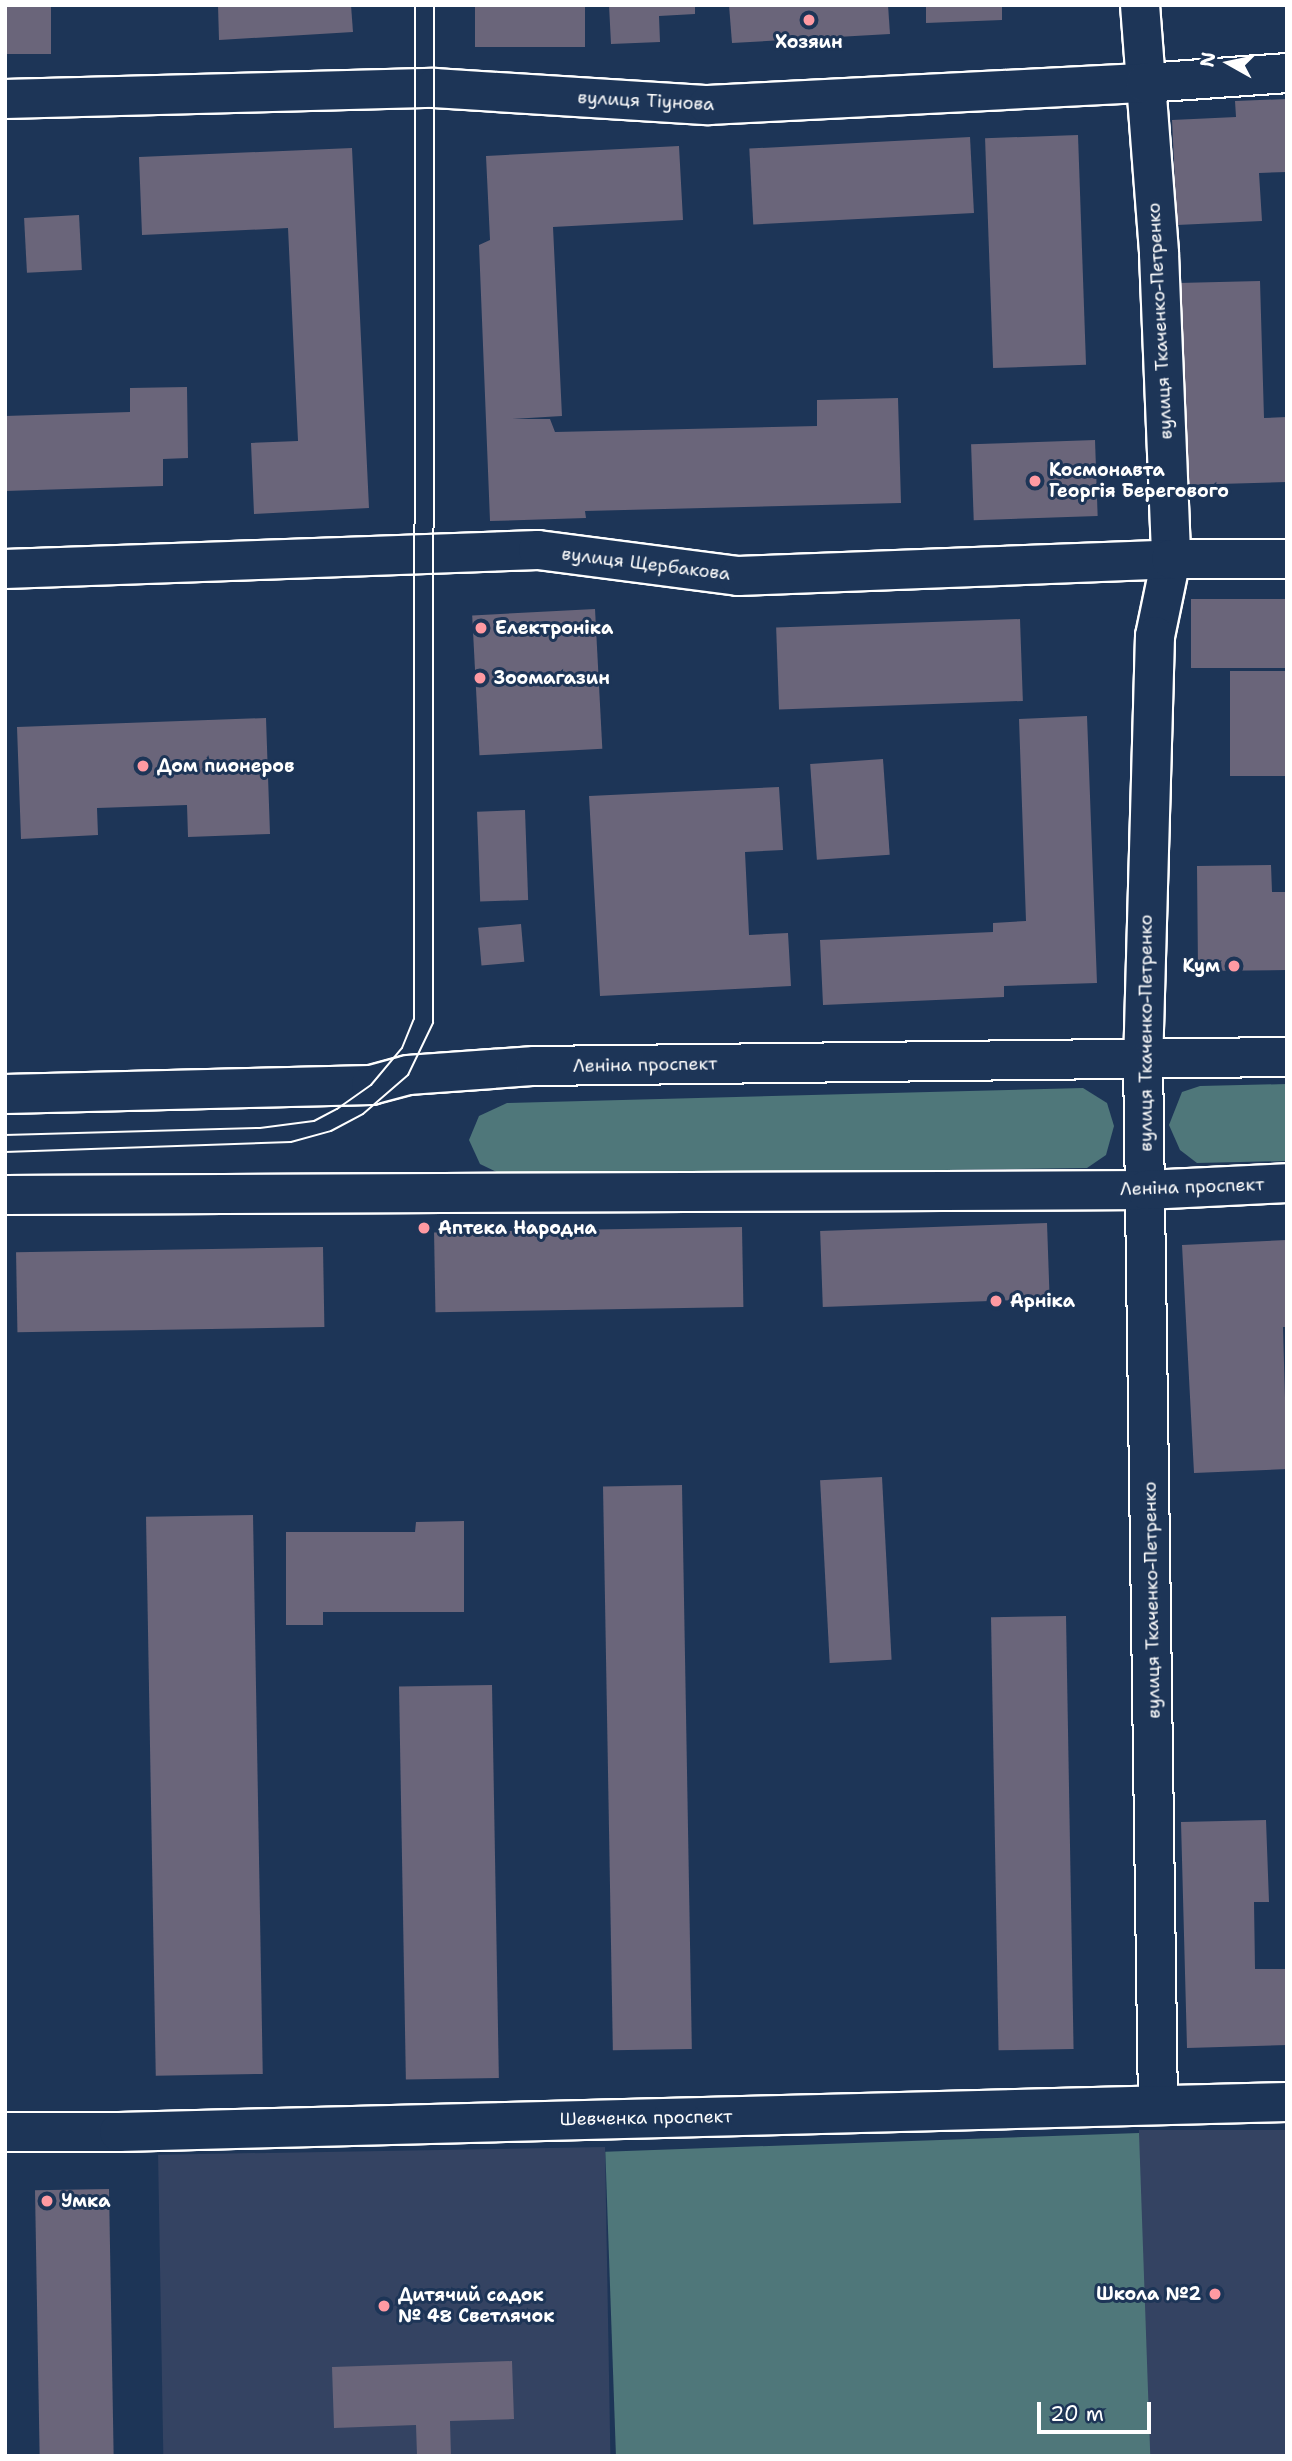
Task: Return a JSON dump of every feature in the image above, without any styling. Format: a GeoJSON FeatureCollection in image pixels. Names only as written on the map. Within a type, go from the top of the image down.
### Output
{"type":"FeatureCollection","features":[{"type":"Feature","properties":{"kind":"street","name":"вулиця Ткаченко-Петренко"},"geometry":{"type":"LineString","coordinates":[[1140,5],[1159,254],[1171,559],[1155,636],[1143,1059],[1158,2105]]}},
{"type":"Feature","properties":{"kind":"street","name":"вулиця Тіунова"},"geometry":{"type":"LineString","coordinates":[[5,99],[434,88],[708,106],[1287,73]]}},
{"type":"Feature","properties":{"kind":"street","name":"вулиця Щербакова"},"geometry":{"type":"LineString","coordinates":[[5,569],[538,550],[738,576],[1171,559],[1287,559]]}},
{"type":"Feature","properties":{"kind":"street","name":"Леніна проспект"},"geometry":{"type":"LineString","coordinates":[[5,1094],[371,1085],[408,1075],[535,1066],[1287,1057]]}},
{"type":"Feature","properties":{"kind":"street","name":"Леніна проспект"},"geometry":{"type":"LineString","coordinates":[[5,1195],[1146,1190],[1287,1183]]}},
{"type":"Feature","properties":{"kind":"street","name":"Шевченка проспект"},"geometry":{"type":"LineString","coordinates":[[5,2132],[119,2132],[1287,2102]]}},
{"type":"Feature","properties":{"kind":"shaded area","name":"Школа №2"},"geometry":{"type":"Polygon","coordinates":[[[1139,2130],[1287,2130],[1287,2456],[1139,2456],[1139,2130]]]}},
{"type":"Feature","properties":{"kind":"shaded area","name":"Дитячий садок № 48 Светлячок"},"geometry":{"type":"Polygon","coordinates":[[[605,2147],[610,2456],[163,2456],[158,2155],[605,2147]]]}},
{"type":"Feature","properties":{"kind":"green space"},"geometry":{"type":"Polygon","coordinates":[[[1287,1084],[1287,1161],[1197,1163],[1180,1150],[1169,1125],[1182,1092],[1200,1086],[1287,1084]]]}},
{"type":"Feature","properties":{"kind":"green space"},"geometry":{"type":"Polygon","coordinates":[[[1083,1088],[1107,1103],[1114,1126],[1106,1155],[1087,1168],[505,1176],[480,1164],[469,1140],[479,1116],[507,1103],[1083,1088]]]}},
{"type":"Feature","properties":{"kind":"green space"},"geometry":{"type":"Polygon","coordinates":[[[1139,2133],[1150,2456],[616,2456],[605,2152],[1139,2133]]]}},
{"type":"Feature","properties":{"kind":"building"},"geometry":{"type":"Polygon","coordinates":[[[5,5],[51,5],[51,54],[5,54],[5,5]]]}},
{"type":"Feature","properties":{"kind":"building"},"geometry":{"type":"Polygon","coordinates":[[[218,5],[351,5],[353,32],[219,40],[218,5]]]}},
{"type":"Feature","properties":{"kind":"building"},"geometry":{"type":"Polygon","coordinates":[[[475,5],[585,5],[585,47],[475,47],[475,5]]]}},
{"type":"Feature","properties":{"kind":"building"},"geometry":{"type":"Polygon","coordinates":[[[609,5],[695,5],[695,14],[659,16],[660,42],[611,44],[609,5]]]}},
{"type":"Feature","properties":{"kind":"building","name":"Хозяин"},"geometry":{"type":"Polygon","coordinates":[[[729,5],[888,5],[890,34],[732,43],[729,5]]]}},
{"type":"Feature","properties":{"kind":"building"},"geometry":{"type":"Polygon","coordinates":[[[926,5],[1002,5],[1002,20],[926,23],[926,5]]]}},
{"type":"Feature","properties":{"kind":"building"},"geometry":{"type":"Polygon","coordinates":[[[1287,99],[1287,172],[1259,173],[1262,221],[1177,225],[1172,120],[1236,117],[1235,101],[1287,99]]]}},
{"type":"Feature","properties":{"kind":"building"},"geometry":{"type":"Polygon","coordinates":[[[1078,135],[1086,365],[993,368],[985,138],[1078,135]]]}},
{"type":"Feature","properties":{"kind":"building"},"geometry":{"type":"Polygon","coordinates":[[[970,137],[974,213],[753,224],[749,149],[970,137]]]}},
{"type":"Feature","properties":{"kind":"building"},"geometry":{"type":"Polygon","coordinates":[[[679,146],[683,220],[553,227],[562,416],[512,419],[550,419],[555,432],[817,426],[817,400],[898,398],[901,503],[585,511],[586,518],[490,521],[479,245],[490,240],[486,156],[679,146]]]}},
{"type":"Feature","properties":{"kind":"building"},"geometry":{"type":"Polygon","coordinates":[[[352,148],[369,508],[254,514],[251,443],[298,441],[288,228],[142,235],[139,157],[352,148]]]}},
{"type":"Feature","properties":{"kind":"building"},"geometry":{"type":"Polygon","coordinates":[[[79,215],[82,270],[27,273],[24,218],[79,215]]]}},
{"type":"Feature","properties":{"kind":"building"},"geometry":{"type":"Polygon","coordinates":[[[1260,281],[1264,418],[1287,417],[1287,482],[1183,485],[1178,283],[1260,281]]]}},
{"type":"Feature","properties":{"kind":"building"},"geometry":{"type":"Polygon","coordinates":[[[187,387],[188,458],[163,459],[163,486],[5,491],[5,416],[130,412],[130,388],[187,387]]]}},
{"type":"Feature","properties":{"kind":"building","name":"Космонавта Георгія Берегового"},"geometry":{"type":"Polygon","coordinates":[[[1095,440],[1098,516],[974,520],[971,444],[1095,440]]]}},
{"type":"Feature","properties":{"kind":"building"},"geometry":{"type":"Polygon","coordinates":[[[1191,599],[1287,599],[1287,668],[1191,668],[1191,599]]]}},
{"type":"Feature","properties":{"kind":"building"},"geometry":{"type":"Polygon","coordinates":[[[595,609],[602,749],[479,755],[472,615],[595,609]]]}},
{"type":"Feature","properties":{"kind":"building"},"geometry":{"type":"Polygon","coordinates":[[[1020,619],[1023,701],[779,709],[776,628],[1020,619]]]}},
{"type":"Feature","properties":{"kind":"building"},"geometry":{"type":"Polygon","coordinates":[[[1230,671],[1287,671],[1287,776],[1230,776],[1230,671]]]}},
{"type":"Feature","properties":{"kind":"building"},"geometry":{"type":"Polygon","coordinates":[[[1087,716],[1097,983],[1004,986],[1004,997],[823,1005],[820,940],[993,932],[993,923],[1026,921],[1019,719],[1087,716]]]}},
{"type":"Feature","properties":{"kind":"building","name":"Дом пионеров"},"geometry":{"type":"Polygon","coordinates":[[[266,718],[270,834],[188,837],[187,805],[97,808],[98,835],[21,839],[17,727],[266,718]]]}},
{"type":"Feature","properties":{"kind":"building"},"geometry":{"type":"Polygon","coordinates":[[[883,759],[890,855],[817,860],[810,764],[883,759]]]}},
{"type":"Feature","properties":{"kind":"building"},"geometry":{"type":"Polygon","coordinates":[[[779,787],[783,850],[745,852],[749,935],[788,933],[791,986],[600,996],[589,796],[779,787]]]}},
{"type":"Feature","properties":{"kind":"building"},"geometry":{"type":"Polygon","coordinates":[[[525,810],[528,900],[480,902],[477,812],[525,810]]]}},
{"type":"Feature","properties":{"kind":"building"},"geometry":{"type":"Polygon","coordinates":[[[1271,865],[1272,892],[1287,892],[1287,970],[1198,971],[1197,866],[1271,865]]]}},
{"type":"Feature","properties":{"kind":"building"},"geometry":{"type":"Polygon","coordinates":[[[521,924],[524,962],[481,966],[478,928],[521,924]]]}},
{"type":"Feature","properties":{"kind":"building"},"geometry":{"type":"Polygon","coordinates":[[[1047,1223],[1050,1299],[823,1307],[820,1231],[1047,1223]]]}},
{"type":"Feature","properties":{"kind":"building"},"geometry":{"type":"Polygon","coordinates":[[[742,1227],[743,1307],[435,1312],[434,1232],[742,1227]]]}},
{"type":"Feature","properties":{"kind":"building"},"geometry":{"type":"Polygon","coordinates":[[[1287,1240],[1287,1327],[1283,1327],[1287,1469],[1194,1473],[1182,1245],[1287,1240]]]}},
{"type":"Feature","properties":{"kind":"building"},"geometry":{"type":"Polygon","coordinates":[[[323,1247],[324,1327],[17,1332],[16,1252],[323,1247]]]}},
{"type":"Feature","properties":{"kind":"building"},"geometry":{"type":"Polygon","coordinates":[[[882,1477],[892,1660],[830,1663],[820,1480],[882,1477]]]}},
{"type":"Feature","properties":{"kind":"building"},"geometry":{"type":"Polygon","coordinates":[[[682,1485],[692,2049],[613,2050],[603,1486],[682,1485]]]}},
{"type":"Feature","properties":{"kind":"building"},"geometry":{"type":"Polygon","coordinates":[[[253,1515],[263,2074],[156,2076],[146,1517],[253,1515]]]}},
{"type":"Feature","properties":{"kind":"building"},"geometry":{"type":"Polygon","coordinates":[[[464,1521],[464,1612],[323,1612],[323,1625],[286,1625],[286,1532],[415,1532],[416,1522],[464,1521]]]}},
{"type":"Feature","properties":{"kind":"building"},"geometry":{"type":"Polygon","coordinates":[[[1066,1616],[1074,2049],[999,2050],[991,1617],[1066,1616]]]}},
{"type":"Feature","properties":{"kind":"building"},"geometry":{"type":"Polygon","coordinates":[[[492,1685],[499,2078],[406,2080],[399,1687],[492,1685]]]}},
{"type":"Feature","properties":{"kind":"building"},"geometry":{"type":"Polygon","coordinates":[[[1266,1820],[1269,1902],[1254,1902],[1255,1969],[1287,1969],[1287,2045],[1187,2048],[1181,1822],[1266,1820]]]}},
{"type":"Feature","properties":{"kind":"building"},"geometry":{"type":"Polygon","coordinates":[[[109,2189],[114,2456],[40,2456],[35,2190],[109,2189]]]}},
{"type":"Feature","properties":{"kind":"building"},"geometry":{"type":"Polygon","coordinates":[[[512,2361],[514,2419],[450,2421],[451,2456],[417,2456],[416,2425],[334,2428],[332,2367],[512,2361]]]}},
{"type":"Feature","properties":{"kind":"tram line"},"geometry":{"type":"LineString","coordinates":[[5,1135],[260,1128],[314,1121],[337,1109],[371,1085],[402,1048],[414,1019],[415,5]]}},
{"type":"Feature","properties":{"kind":"tram line"},"geometry":{"type":"LineString","coordinates":[[5,1152],[291,1142],[331,1131],[363,1114],[408,1075],[433,1023],[434,5]]}},
{"type":"Feature","properties":{"kind":"place","name":"Хозяин"},"geometry":{"type":"Point","coordinates":[809,20]}},
{"type":"Feature","properties":{"kind":"place","name":"Космонавта Георгія Берегового"},"geometry":{"type":"Point","coordinates":[1035,481]}},
{"type":"Feature","properties":{"kind":"place","name":"Електроніка"},"geometry":{"type":"Point","coordinates":[481,628]}},
{"type":"Feature","properties":{"kind":"place","name":"Зоомагазин"},"geometry":{"type":"Point","coordinates":[480,678]}},
{"type":"Feature","properties":{"kind":"place","name":"Дом пионеров"},"geometry":{"type":"Point","coordinates":[143,766]}},
{"type":"Feature","properties":{"kind":"place","name":"Кум"},"geometry":{"type":"Point","coordinates":[1234,966]}},
{"type":"Feature","properties":{"kind":"place","name":"Аптека Народна"},"geometry":{"type":"Point","coordinates":[424,1228]}},
{"type":"Feature","properties":{"kind":"place","name":"Арніка"},"geometry":{"type":"Point","coordinates":[996,1301]}},
{"type":"Feature","properties":{"kind":"place","name":"Умка"},"geometry":{"type":"Point","coordinates":[47,2201]}},
{"type":"Feature","properties":{"kind":"place","name":"Школа №2"},"geometry":{"type":"Point","coordinates":[1215,2294]}},
{"type":"Feature","properties":{"kind":"place","name":"Дитячий садок № 48 Светлячок"},"geometry":{"type":"Point","coordinates":[384,2306]}}]}
